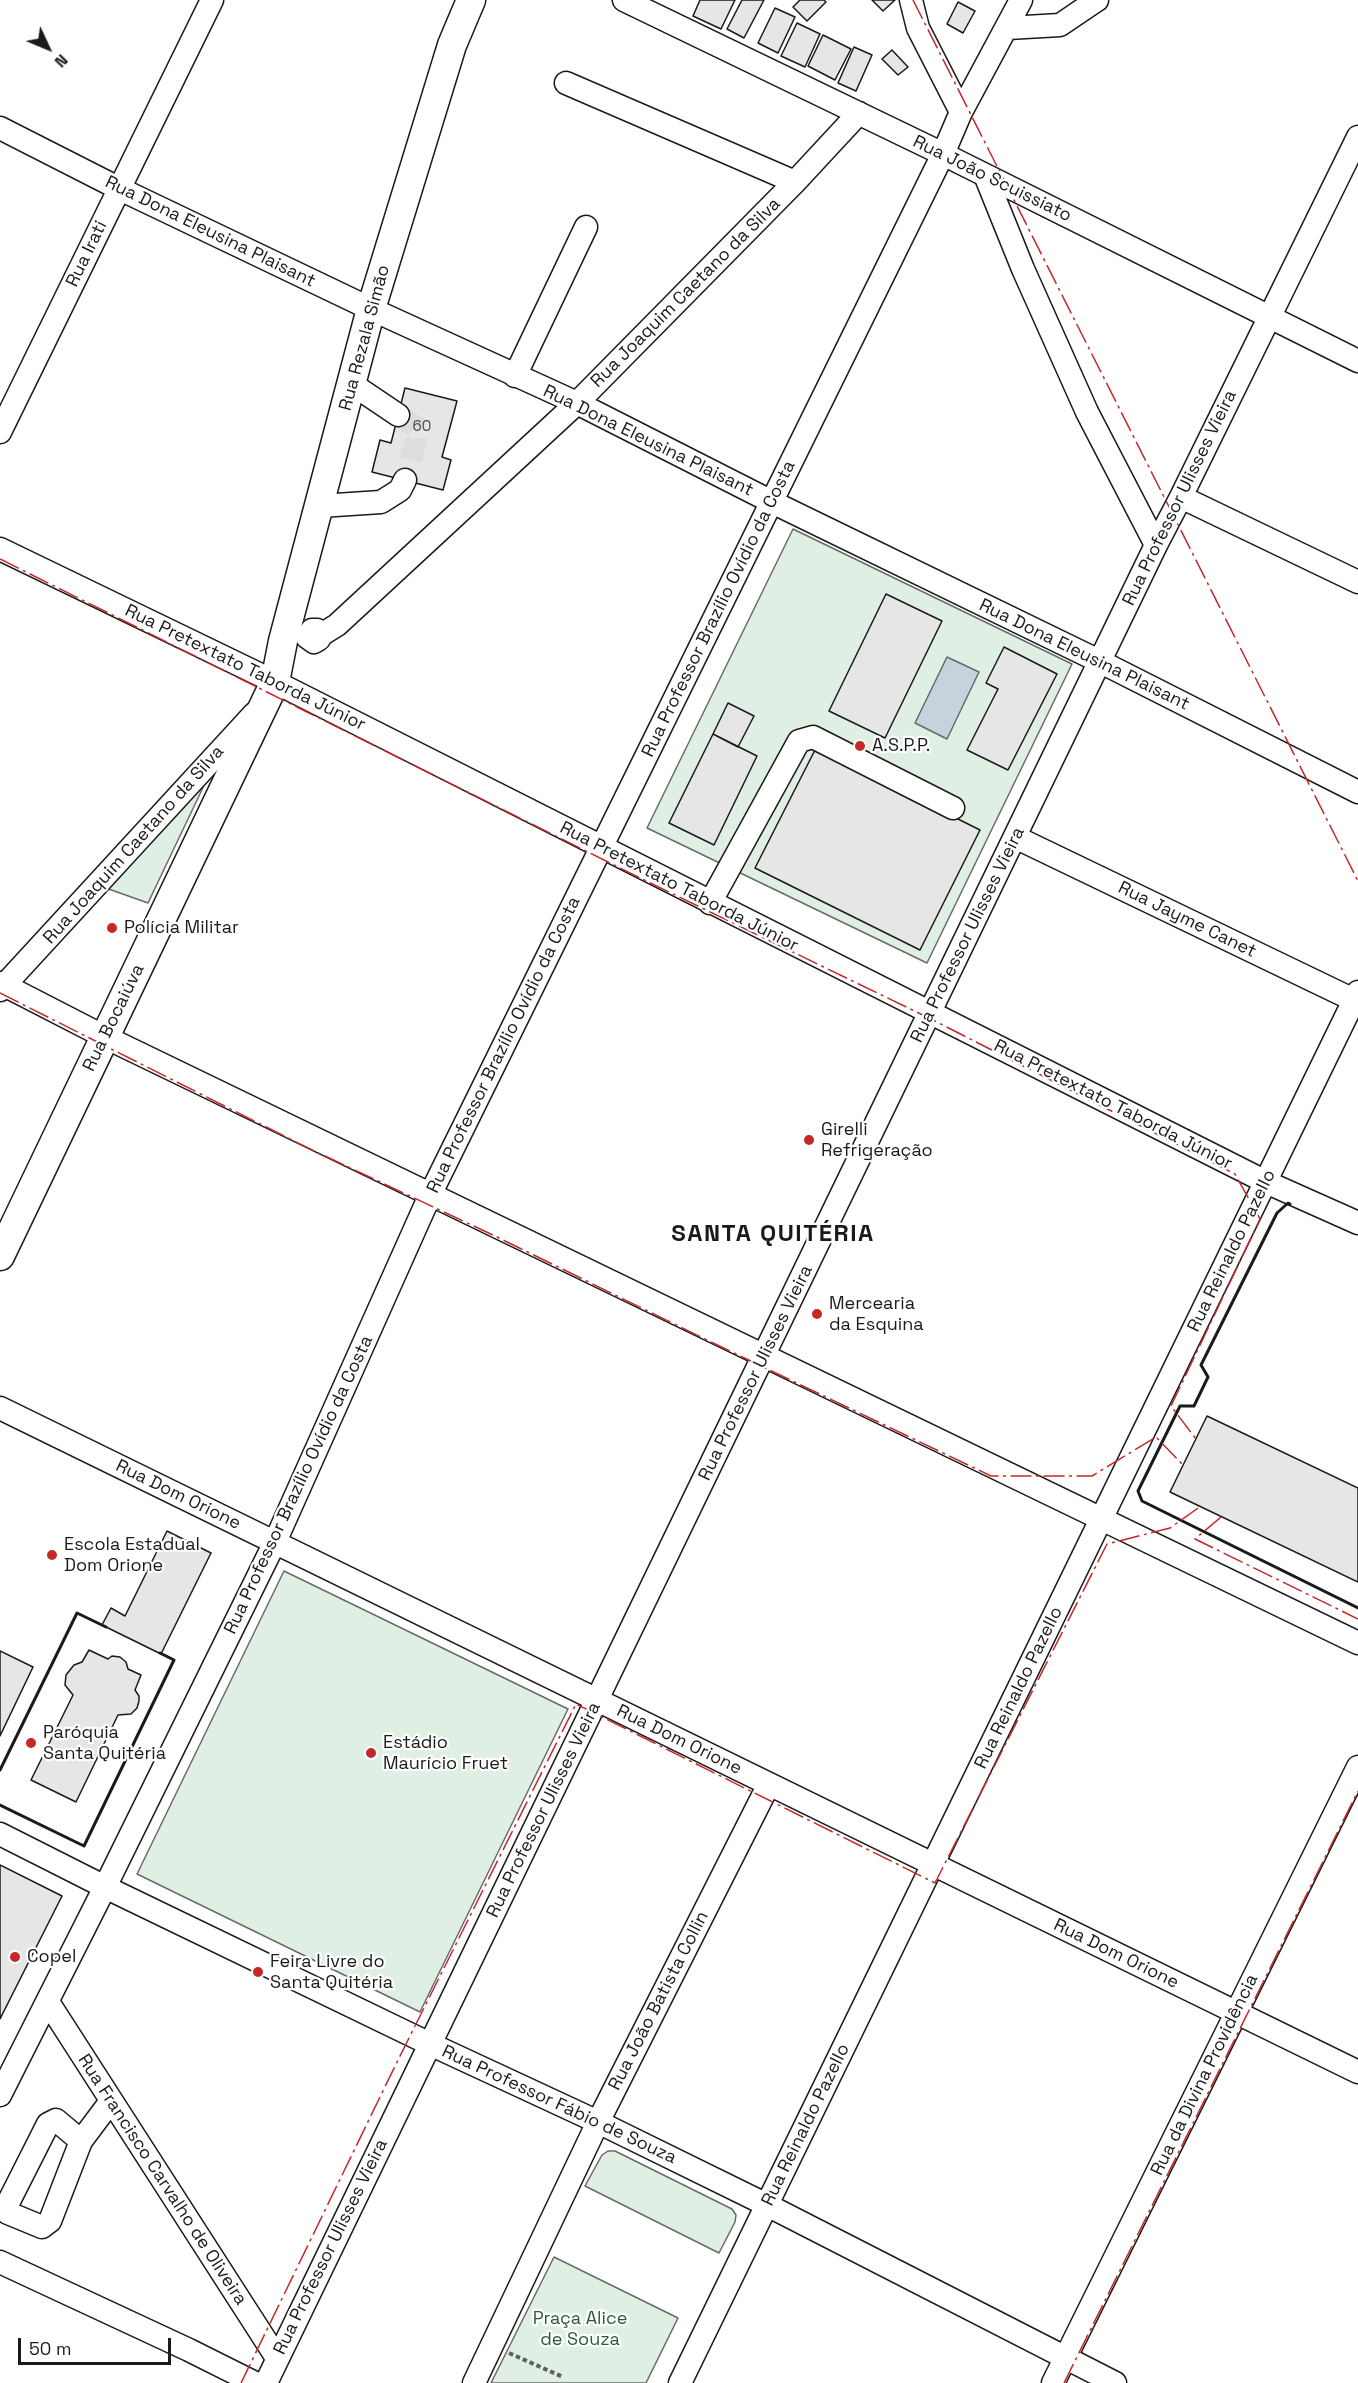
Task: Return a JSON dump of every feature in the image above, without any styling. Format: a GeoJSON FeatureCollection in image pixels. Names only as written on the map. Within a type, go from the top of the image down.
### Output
{"type":"FeatureCollection","features":[{"type":"Feature","properties":{"kind":"main road","name":"Rua Rezala Simão"},"geometry":{"type":"LineString","coordinates":[[271,691],[371,309],[453,45],[471,0]]}},
{"type":"Feature","properties":{"kind":"main road","name":"Rua Bocaiúva"},"geometry":{"type":"LineString","coordinates":[[0,1256],[271,691]]}},
{"type":"Feature","properties":{"kind":"street","name":"Rua João Scuissiato"},"geometry":{"type":"LineString","coordinates":[[624,0],[943,154],[1358,361]]}},
{"type":"Feature","properties":{"kind":"street"},"geometry":{"type":"LineString","coordinates":[[911,0],[918,28],[961,112]]}},
{"type":"Feature","properties":{"kind":"street","name":"Rua Professor Brazílio Ovídio da Costa"},"geometry":{"type":"LineString","coordinates":[[0,2096],[275,1542],[431,1193],[943,154],[961,112],[1021,0]]}},
{"type":"Feature","properties":{"kind":"street"},"geometry":{"type":"LineString","coordinates":[[1008,28],[1060,26],[1097,0]]}},
{"type":"Feature","properties":{"kind":"street","name":"Rua Irati"},"geometry":{"type":"LineString","coordinates":[[0,432],[209,6]]}},
{"type":"Feature","properties":{"kind":"street"},"geometry":{"type":"LineString","coordinates":[[566,83],[795,182]]}},
{"type":"Feature","properties":{"kind":"street","name":"Rua Joaquim Caetano da Silva"},"geometry":{"type":"LineString","coordinates":[[321,635],[337,625],[577,403],[795,182],[859,113]]}},
{"type":"Feature","properties":{"kind":"street","name":"Rua Dona Eleusina Plaisant"},"geometry":{"type":"LineString","coordinates":[[0,128],[120,189],[371,309],[577,403],[1358,792]]}},
{"type":"Feature","properties":{"kind":"street","name":"Rua Professor Ulisses Vieira"},"geometry":{"type":"LineString","coordinates":[[266,2383],[1156,545],[1182,497],[1358,137]]}},
{"type":"Feature","properties":{"kind":"street"},"geometry":{"type":"LineString","coordinates":[[985,175],[1023,269],[1087,412],[1156,545]]}},
{"type":"Feature","properties":{"kind":"street"},"geometry":{"type":"LineString","coordinates":[[515,376],[586,227]]}},
{"type":"Feature","properties":{"kind":"street"},"geometry":{"type":"LineString","coordinates":[[352,384],[398,415]]}},
{"type":"Feature","properties":{"kind":"street"},"geometry":{"type":"LineString","coordinates":[[320,506],[381,502],[400,490],[405,480]]}},
{"type":"Feature","properties":{"kind":"street"},"geometry":{"type":"LineString","coordinates":[[1182,497],[1358,582]]}},
{"type":"Feature","properties":{"kind":"street","name":"Rua Pretextato Taborda Júnior"},"geometry":{"type":"LineString","coordinates":[[0,549],[271,691],[601,848],[1266,1182],[1358,1224]]}},
{"type":"Feature","properties":{"kind":"street","name":"Rua Joaquim Caetano da Silva"},"geometry":{"type":"LineString","coordinates":[[2,986],[271,691]]}},
{"type":"Feature","properties":{"kind":"street"},"geometry":{"type":"LineString","coordinates":[[710,903],[799,741],[813,737],[953,808]]}},
{"type":"Feature","properties":{"kind":"street","name":"Rua Jayme Canet"},"geometry":{"type":"LineString","coordinates":[[1015,837],[1357,998]]}},
{"type":"Feature","properties":{"kind":"street"},"geometry":{"type":"LineString","coordinates":[[2,986],[1358,1643]]}},
{"type":"Feature","properties":{"kind":"street","name":"Rua Reinaldo Pazello"},"geometry":{"type":"LineString","coordinates":[[680,2383],[1357,998]]}},
{"type":"Feature","properties":{"kind":"street","name":"Rua Dom Orione"},"geometry":{"type":"LineString","coordinates":[[0,1408],[1358,2072]]}},
{"type":"Feature","properties":{"kind":"street","name":"Rua da Divina Providência"},"geometry":{"type":"LineString","coordinates":[[1053,2383],[1358,1767]]}},
{"type":"Feature","properties":{"kind":"street","name":"Rua João Batista Collin"},"geometry":{"type":"LineString","coordinates":[[474,2383],[598,2122],[769,1784]]}},
{"type":"Feature","properties":{"kind":"street","name":"Rua Professor Fábio de Souza"},"geometry":{"type":"LineString","coordinates":[[0,1834],[105,1887],[767,2205],[1115,2383]]}},
{"type":"Feature","properties":{"kind":"street","name":"Rua Francisco Carvalho de Oliveira"},"geometry":{"type":"LineString","coordinates":[[48,2002],[278,2358]]}},
{"type":"Feature","properties":{"kind":"street"},"geometry":{"type":"LineString","coordinates":[[81,2140],[111,2101]]}},
{"type":"Feature","properties":{"kind":"street"},"geometry":{"type":"LineString","coordinates":[[0,2262],[255,2383]]}},
{"type":"Feature","properties":{"kind":"path"},"geometry":{"type":"LineString","coordinates":[[493,2346],[563,2377]]}},
{"type":"Feature","properties":{"kind":"green space","name":"A.S.P.P."},"geometry":{"type":"Polygon","coordinates":[[[793,529],[1072,664],[927,963],[647,828],[793,529]]]}},
{"type":"Feature","properties":{"kind":"green space"},"geometry":{"type":"Polygon","coordinates":[[[208,777],[148,903],[103,887],[208,777]]]}},
{"type":"Feature","properties":{"kind":"green space","name":"Estádio Maurício Fruet"},"geometry":{"type":"Polygon","coordinates":[[[284,1571],[568,1709],[420,2012],[137,1874],[284,1571]]]}},
{"type":"Feature","properties":{"kind":"green space"},"geometry":{"type":"Polygon","coordinates":[[[608,2151],[615,2151],[732,2209],[736,2215],[735,2222],[719,2253],[585,2186],[602,2155],[608,2151]]]}},
{"type":"Feature","properties":{"kind":"green space","name":"Praça Alice de Souza"},"geometry":{"type":"Polygon","coordinates":[[[554,2257],[678,2318],[646,2383],[491,2383],[554,2257]]]}},
{"type":"Feature","properties":{"kind":"shaded area"},"geometry":{"type":"Polygon","coordinates":[[[947,657],[979,672],[947,739],[915,723],[947,657]]]}},
{"type":"Feature","properties":{"kind":"building"},"geometry":{"type":"Polygon","coordinates":[[[700,0],[735,0],[721,29],[693,16],[700,0]]]}},
{"type":"Feature","properties":{"kind":"building"},"geometry":{"type":"Polygon","coordinates":[[[742,0],[764,0],[744,38],[727,29],[742,0]]]}},
{"type":"Feature","properties":{"kind":"building"},"geometry":{"type":"Polygon","coordinates":[[[800,0],[824,0],[826,2],[807,21],[793,7],[800,0]]]}},
{"type":"Feature","properties":{"kind":"building"},"geometry":{"type":"Polygon","coordinates":[[[872,0],[895,0],[883,11],[872,0]]]}},
{"type":"Feature","properties":{"kind":"building"},"geometry":{"type":"Polygon","coordinates":[[[958,2],[975,11],[963,33],[947,24],[958,2]]]}},
{"type":"Feature","properties":{"kind":"building"},"geometry":{"type":"Polygon","coordinates":[[[775,8],[795,17],[778,53],[758,43],[775,8]]]}},
{"type":"Feature","properties":{"kind":"building"},"geometry":{"type":"Polygon","coordinates":[[[797,23],[820,34],[805,67],[781,56],[797,23]]]}},
{"type":"Feature","properties":{"kind":"building"},"geometry":{"type":"Polygon","coordinates":[[[823,35],[851,49],[835,80],[808,66],[823,35]]]}},
{"type":"Feature","properties":{"kind":"building"},"geometry":{"type":"Polygon","coordinates":[[[854,47],[872,55],[856,91],[838,83],[854,47]]]}},
{"type":"Feature","properties":{"kind":"building"},"geometry":{"type":"Polygon","coordinates":[[[892,50],[908,67],[898,75],[882,59],[892,50]]]}},
{"type":"Feature","properties":{"kind":"building"},"geometry":{"type":"Polygon","coordinates":[[[405,388],[457,401],[442,457],[451,460],[443,490],[372,472],[380,440],[391,443],[405,388]]]}},
{"type":"Feature","properties":{"kind":"building"},"geometry":{"type":"Polygon","coordinates":[[[886,594],[942,621],[885,738],[829,711],[886,594]]]}},
{"type":"Feature","properties":{"kind":"building"},"geometry":{"type":"Polygon","coordinates":[[[1004,647],[1057,674],[1008,770],[967,750],[998,689],[986,683],[1004,647]]]}},
{"type":"Feature","properties":{"kind":"building"},"geometry":{"type":"Polygon","coordinates":[[[728,703],[754,716],[738,747],[713,734],[728,703]]]}},
{"type":"Feature","properties":{"kind":"building"},"geometry":{"type":"Polygon","coordinates":[[[713,734],[757,756],[714,845],[669,823],[713,734]]]}},
{"type":"Feature","properties":{"kind":"building"},"geometry":{"type":"Polygon","coordinates":[[[816,748],[980,830],[920,950],[755,868],[816,748]]]}},
{"type":"Feature","properties":{"kind":"building"},"geometry":{"type":"Polygon","coordinates":[[[1207,1416],[1358,1488],[1358,1582],[1170,1492],[1207,1416]]]}},
{"type":"Feature","properties":{"kind":"building"},"geometry":{"type":"Polygon","coordinates":[[[167,1531],[211,1553],[161,1654],[102,1625],[111,1608],[125,1616],[167,1531]]]}},
{"type":"Feature","properties":{"kind":"building"},"geometry":{"type":"Polygon","coordinates":[[[89,1650],[108,1659],[112,1656],[120,1657],[126,1662],[128,1669],[141,1675],[135,1690],[139,1701],[137,1708],[131,1714],[118,1715],[76,1802],[31,1780],[73,1695],[65,1685],[66,1675],[74,1665],[82,1662],[89,1650]]]}},
{"type":"Feature","properties":{"kind":"building"},"geometry":{"type":"Polygon","coordinates":[[[0,1651],[33,1667],[0,1736],[0,1651]]]}},
{"type":"Feature","properties":{"kind":"building","name":"Copel"},"geometry":{"type":"Polygon","coordinates":[[[0,1865],[62,1896],[0,2019],[0,1865]]]}},
{"type":"Feature","properties":{"kind":"tunnel"},"geometry":{"type":"LineString","coordinates":[[398,415],[415,426],[416,440],[405,480]]}},
{"type":"Feature","properties":{"kind":"wall"},"geometry":{"type":"LineString","coordinates":[[1290,1204],[1288,1203],[1277,1213],[1201,1365],[1208,1377],[1194,1406],[1180,1406],[1138,1491],[1142,1501],[1358,1608]]}},
{"type":"Feature","properties":{"kind":"wall"},"geometry":{"type":"LineString","coordinates":[[0,1770],[77,1613],[106,1627]]}},
{"type":"Feature","properties":{"kind":"wall"},"geometry":{"type":"LineString","coordinates":[[0,1805],[84,1846],[174,1660],[160,1653]]}},
{"type":"Feature","properties":{"kind":"power"},"geometry":{"type":"LineString","coordinates":[[913,0],[1358,881]]}},
{"type":"Feature","properties":{"kind":"power"},"geometry":{"type":"LineString","coordinates":[[0,559],[638,877],[929,1018],[1235,1174],[1260,1219],[1171,1406],[1196,1439]]}},
{"type":"Feature","properties":{"kind":"power"},"geometry":{"type":"LineString","coordinates":[[0,993],[308,1148],[991,1476],[1092,1476],[1156,1437],[1183,1465]]}},
{"type":"Feature","properties":{"kind":"power"},"geometry":{"type":"LineString","coordinates":[[241,2383],[397,2062],[576,1704],[935,1883],[1107,1544],[1170,1528],[1201,1506]]}},
{"type":"Feature","properties":{"kind":"power"},"geometry":{"type":"LineString","coordinates":[[1221,1517],[1195,1539],[1358,1619]]}},
{"type":"Feature","properties":{"kind":"power"},"geometry":{"type":"LineString","coordinates":[[1064,2383],[1358,1791]]}},
{"type":"Feature","properties":{"kind":"place","name":"A.S.P.P."},"geometry":{"type":"Point","coordinates":[860,746]}},
{"type":"Feature","properties":{"kind":"place","name":"Polícia Militar"},"geometry":{"type":"Point","coordinates":[112,928]}},
{"type":"Feature","properties":{"kind":"place","name":"Girelli Refrigeração"},"geometry":{"type":"Point","coordinates":[809,1140]}},
{"type":"Feature","properties":{"kind":"place","name":"Mercearia da Esquina"},"geometry":{"type":"Point","coordinates":[817,1314]}},
{"type":"Feature","properties":{"kind":"place","name":"Escola Estadual Dom Orione"},"geometry":{"type":"Point","coordinates":[52,1555]}},
{"type":"Feature","properties":{"kind":"place","name":"Paróquia Santa Quitéria"},"geometry":{"type":"Point","coordinates":[31,1743]}},
{"type":"Feature","properties":{"kind":"place","name":"Estádio Maurício Fruet"},"geometry":{"type":"Point","coordinates":[371,1753]}},
{"type":"Feature","properties":{"kind":"place","name":"Copel"},"geometry":{"type":"Point","coordinates":[15,1957]}},
{"type":"Feature","properties":{"kind":"place","name":"Feira Livre do Santa Quitéria"},"geometry":{"type":"Point","coordinates":[258,1972]}},
{"type":"Feature","properties":{"kind":"district","name":"SANTA QUITÉRIA"},"geometry":{"type":"Point","coordinates":[773,1234]}}]}
